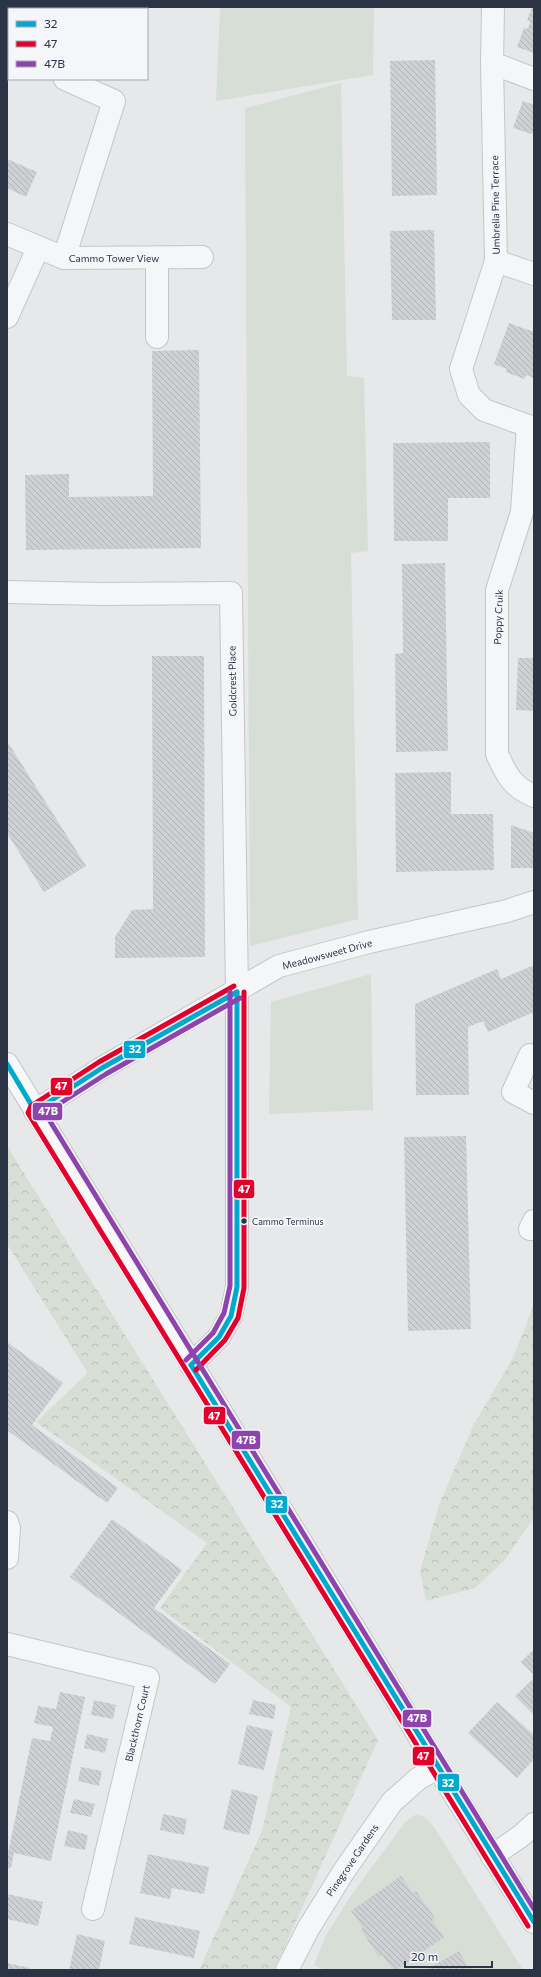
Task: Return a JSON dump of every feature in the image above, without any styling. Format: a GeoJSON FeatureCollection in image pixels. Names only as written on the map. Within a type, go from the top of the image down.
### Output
{"type":"FeatureCollection","features":[{"type":"Feature","properties":{"kind":"main road"},"geometry":{"type":"LineString","coordinates":[[7,1064],[360,1638],[492,1856],[534,1922]]}},
{"type":"Feature","properties":{"kind":"street","name":"Umbrella Pine Terrace"},"geometry":{"type":"LineString","coordinates":[[493,7],[492,63],[496,261],[461,369],[469,395],[484,410],[531,427]]}},
{"type":"Feature","properties":{"kind":"street"},"geometry":{"type":"LineString","coordinates":[[492,63],[534,79]]}},
{"type":"Feature","properties":{"kind":"street"},"geometry":{"type":"LineString","coordinates":[[64,258],[114,101],[67,80]]}},
{"type":"Feature","properties":{"kind":"street","name":"Cammo Tower View"},"geometry":{"type":"LineString","coordinates":[[7,234],[64,258],[202,257]]}},
{"type":"Feature","properties":{"kind":"street"},"geometry":{"type":"LineString","coordinates":[[7,317],[38,248]]}},
{"type":"Feature","properties":{"kind":"street"},"geometry":{"type":"LineString","coordinates":[[157,258],[157,337]]}},
{"type":"Feature","properties":{"kind":"street"},"geometry":{"type":"LineString","coordinates":[[496,261],[534,274]]}},
{"type":"Feature","properties":{"kind":"street","name":"Poppy Cruik"},"geometry":{"type":"LineString","coordinates":[[531,427],[522,512],[498,590],[497,754],[508,777],[525,792],[534,796]]}},
{"type":"Feature","properties":{"kind":"street","name":"Goldcrest Place"},"geometry":{"type":"LineString","coordinates":[[7,592],[101,594],[231,593],[237,992]]}},
{"type":"Feature","properties":{"kind":"street","name":"Meadowsweet Drive"},"geometry":{"type":"LineString","coordinates":[[35,1111],[102,1068],[280,966],[369,942],[507,911],[534,902]]}},
{"type":"Feature","properties":{"kind":"street"},"geometry":{"type":"LineString","coordinates":[[192,1364],[219,1337],[231,1316],[237,1287],[237,992]]}},
{"type":"Feature","properties":{"kind":"street"},"geometry":{"type":"LineString","coordinates":[[530,1055],[513,1092],[534,1103]]}},
{"type":"Feature","properties":{"kind":"street"},"geometry":{"type":"LineString","coordinates":[[7,1522],[9,1528],[7,1558]]}},
{"type":"Feature","properties":{"kind":"street","name":"Blackthorn Court"},"geometry":{"type":"LineString","coordinates":[[7,1644],[148,1678],[93,1909]]}},
{"type":"Feature","properties":{"kind":"street","name":"Pinegrove Gardens"},"geometry":{"type":"LineString","coordinates":[[287,1970],[308,1929],[340,1877],[392,1802],[419,1778],[438,1768]]}},
{"type":"Feature","properties":{"kind":"street"},"geometry":{"type":"LineString","coordinates":[[492,1856],[521,1836],[534,1824]]}},
{"type":"Feature","properties":{"kind":"green space"},"geometry":{"type":"Polygon","coordinates":[[[220,7],[374,7],[373,75],[216,101],[220,7]]]}},
{"type":"Feature","properties":{"kind":"green space"},"geometry":{"type":"Polygon","coordinates":[[[341,83],[347,376],[364,378],[368,551],[351,553],[358,919],[250,946],[245,108],[341,83]]]}},
{"type":"Feature","properties":{"kind":"green space"},"geometry":{"type":"Polygon","coordinates":[[[371,974],[373,1110],[269,1114],[271,1002],[371,974]]]}},
{"type":"Feature","properties":{"kind":"green space"},"geometry":{"type":"Polygon","coordinates":[[[7,1146],[378,1740],[274,1970],[199,1970],[262,1831],[291,1707],[160,1608],[207,1543],[36,1422],[88,1373],[7,1244],[7,1146]]]}},
{"type":"Feature","properties":{"kind":"green space"},"geometry":{"type":"Polygon","coordinates":[[[534,1305],[534,1517],[505,1560],[475,1588],[426,1601],[420,1571],[439,1505],[473,1426],[513,1358],[534,1305]]]}},
{"type":"Feature","properties":{"kind":"green space"},"geometry":{"type":"Polygon","coordinates":[[[415,1815],[424,1817],[434,1827],[523,1970],[325,1970],[314,1965],[325,1937],[350,1897],[405,1822],[415,1815]]]}},
{"type":"Feature","properties":{"kind":"building"},"geometry":{"type":"Polygon","coordinates":[[[532,7],[534,7],[534,53],[517,47],[524,28],[528,29],[530,22],[527,20],[532,7]]]}},
{"type":"Feature","properties":{"kind":"building"},"geometry":{"type":"Polygon","coordinates":[[[435,60],[437,195],[392,196],[390,61],[435,60]]]}},
{"type":"Feature","properties":{"kind":"building"},"geometry":{"type":"Polygon","coordinates":[[[523,101],[534,105],[534,129],[532,134],[513,128],[523,101]]]}},
{"type":"Feature","properties":{"kind":"building"},"geometry":{"type":"Polygon","coordinates":[[[7,159],[37,172],[26,197],[7,188],[7,159]]]}},
{"type":"Feature","properties":{"kind":"building"},"geometry":{"type":"Polygon","coordinates":[[[434,230],[436,320],[392,320],[390,231],[434,230]]]}},
{"type":"Feature","properties":{"kind":"building"},"geometry":{"type":"Polygon","coordinates":[[[509,323],[534,332],[534,378],[526,375],[524,379],[506,372],[507,369],[494,364],[509,323]]]}},
{"type":"Feature","properties":{"kind":"building"},"geometry":{"type":"Polygon","coordinates":[[[199,350],[201,548],[26,550],[25,475],[69,474],[69,497],[153,496],[152,351],[199,350]]]}},
{"type":"Feature","properties":{"kind":"building"},"geometry":{"type":"Polygon","coordinates":[[[490,442],[490,498],[448,498],[448,541],[394,541],[393,443],[490,442]]]}},
{"type":"Feature","properties":{"kind":"building"},"geometry":{"type":"Polygon","coordinates":[[[445,563],[448,751],[396,752],[395,654],[403,653],[402,564],[445,563]]]}},
{"type":"Feature","properties":{"kind":"building"},"geometry":{"type":"Polygon","coordinates":[[[152,656],[204,656],[205,957],[115,958],[115,937],[132,910],[153,909],[152,656]]]}},
{"type":"Feature","properties":{"kind":"building"},"geometry":{"type":"Polygon","coordinates":[[[518,658],[534,658],[534,711],[516,710],[518,658]]]}},
{"type":"Feature","properties":{"kind":"building"},"geometry":{"type":"Polygon","coordinates":[[[7,741],[86,866],[44,892],[7,833],[7,741]]]}},
{"type":"Feature","properties":{"kind":"building"},"geometry":{"type":"Polygon","coordinates":[[[451,772],[451,814],[493,814],[494,870],[396,872],[395,773],[451,772]]]}},
{"type":"Feature","properties":{"kind":"building"},"geometry":{"type":"Polygon","coordinates":[[[511,825],[534,833],[534,868],[511,868],[511,825]]]}},
{"type":"Feature","properties":{"kind":"building"},"geometry":{"type":"Polygon","coordinates":[[[534,965],[534,1012],[488,1032],[483,1021],[468,1027],[469,1095],[416,1095],[415,1004],[497,969],[501,979],[534,965]]]}},
{"type":"Feature","properties":{"kind":"building"},"geometry":{"type":"Polygon","coordinates":[[[466,1136],[471,1329],[408,1331],[404,1137],[466,1136]]]}},
{"type":"Feature","properties":{"kind":"building"},"geometry":{"type":"Polygon","coordinates":[[[7,1342],[63,1383],[32,1425],[118,1488],[107,1503],[7,1430],[7,1342]]]}},
{"type":"Feature","properties":{"kind":"building"},"geometry":{"type":"Polygon","coordinates":[[[112,1519],[182,1570],[154,1608],[230,1664],[215,1684],[70,1577],[112,1519]]]}},
{"type":"Feature","properties":{"kind":"building"},"geometry":{"type":"Polygon","coordinates":[[[534,1649],[534,1675],[521,1662],[534,1649]]]}},
{"type":"Feature","properties":{"kind":"building"},"geometry":{"type":"Polygon","coordinates":[[[534,1678],[534,1715],[515,1696],[534,1678]]]}},
{"type":"Feature","properties":{"kind":"building"},"geometry":{"type":"Polygon","coordinates":[[[60,1692],[85,1697],[51,1861],[14,1853],[11,1868],[7,1868],[7,1852],[8,1853],[32,1738],[50,1741],[53,1727],[34,1723],[38,1706],[56,1709],[60,1692]]]}},
{"type":"Feature","properties":{"kind":"building"},"geometry":{"type":"Polygon","coordinates":[[[94,1700],[116,1705],[113,1719],[91,1715],[94,1700]]]}},
{"type":"Feature","properties":{"kind":"building"},"geometry":{"type":"Polygon","coordinates":[[[253,1700],[276,1705],[274,1719],[249,1714],[253,1700]]]}},
{"type":"Feature","properties":{"kind":"building"},"geometry":{"type":"Polygon","coordinates":[[[497,1702],[534,1735],[534,1759],[517,1778],[468,1733],[497,1702]]]}},
{"type":"Feature","properties":{"kind":"building"},"geometry":{"type":"Polygon","coordinates":[[[247,1725],[273,1731],[264,1770],[238,1764],[247,1725]]]}},
{"type":"Feature","properties":{"kind":"building"},"geometry":{"type":"Polygon","coordinates":[[[87,1734],[108,1739],[105,1753],[84,1748],[87,1734]]]}},
{"type":"Feature","properties":{"kind":"building"},"geometry":{"type":"Polygon","coordinates":[[[81,1767],[102,1771],[99,1786],[78,1781],[81,1767]]]}},
{"type":"Feature","properties":{"kind":"building"},"geometry":{"type":"Polygon","coordinates":[[[232,1789],[258,1796],[249,1835],[223,1829],[232,1789]]]}},
{"type":"Feature","properties":{"kind":"building"},"geometry":{"type":"Polygon","coordinates":[[[74,1799],[95,1804],[91,1817],[70,1813],[74,1799]]]}},
{"type":"Feature","properties":{"kind":"building"},"geometry":{"type":"Polygon","coordinates":[[[163,1814],[187,1819],[184,1835],[160,1830],[163,1814]]]}},
{"type":"Feature","properties":{"kind":"building"},"geometry":{"type":"Polygon","coordinates":[[[68,1830],[88,1835],[85,1850],[64,1846],[68,1830]]]}},
{"type":"Feature","properties":{"kind":"building"},"geometry":{"type":"Polygon","coordinates":[[[148,1854],[209,1867],[204,1894],[172,1888],[170,1899],[140,1893],[148,1854]]]}},
{"type":"Feature","properties":{"kind":"building"},"geometry":{"type":"Polygon","coordinates":[[[401,1876],[413,1893],[416,1891],[435,1918],[432,1920],[444,1937],[397,1970],[393,1970],[382,1955],[379,1957],[361,1930],[363,1928],[351,1911],[401,1876]]]}},
{"type":"Feature","properties":{"kind":"building"},"geometry":{"type":"Polygon","coordinates":[[[7,1894],[43,1902],[38,1926],[7,1919],[7,1894]]]}},
{"type":"Feature","properties":{"kind":"building"},"geometry":{"type":"Polygon","coordinates":[[[135,1917],[200,1931],[194,1958],[129,1944],[135,1917]]]}},
{"type":"Feature","properties":{"kind":"building"},"geometry":{"type":"Polygon","coordinates":[[[77,1934],[105,1941],[99,1970],[69,1970],[77,1934]]]}},
{"type":"Feature","properties":{"kind":"building"},"geometry":{"type":"Polygon","coordinates":[[[459,1951],[469,1969],[472,1968],[473,1970],[426,1970],[459,1951]]]}},
{"type":"Feature","properties":{"kind":"building"},"geometry":{"type":"Polygon","coordinates":[[[7,1963],[30,1968],[29,1970],[7,1970],[7,1963]]]}},
{"type":"Feature","properties":{"kind":"transit line","name":"47"},"geometry":{"type":"LineString","coordinates":[[234,986],[99,1062],[31,1106],[28,1113],[528,1926]]}},
{"type":"Feature","properties":{"kind":"transit line","name":"47B"},"geometry":{"type":"LineString","coordinates":[[186,1360],[213,1333],[224,1313],[230,1286],[230,992]]}},
{"type":"Feature","properties":{"kind":"transit line","name":"32"},"geometry":{"type":"LineString","coordinates":[[35,1111],[102,1068],[237,992]]}},
{"type":"Feature","properties":{"kind":"transit line","name":"32"},"geometry":{"type":"LineString","coordinates":[[191,1365],[219,1337],[231,1316],[237,1287],[237,992]]}},
{"type":"Feature","properties":{"kind":"transit line","name":"47"},"geometry":{"type":"LineString","coordinates":[[196,1370],[225,1340],[238,1318],[244,1288],[244,992]]}},
{"type":"Feature","properties":{"kind":"transit line","name":"47B"},"geometry":{"type":"LineString","coordinates":[[240,998],[106,1074],[45,1113],[534,1909]]}},
{"type":"Feature","properties":{"kind":"transit line","name":"32"},"geometry":{"type":"LineString","coordinates":[[7,1064],[35,1111]]}},
{"type":"Feature","properties":{"kind":"transit line","name":"32"},"geometry":{"type":"LineString","coordinates":[[191,1365],[534,1922]]}},
{"type":"Feature","properties":{"kind":"place","name":"Cammo Terminus"},"geometry":{"type":"Point","coordinates":[244,1221]}}]}
